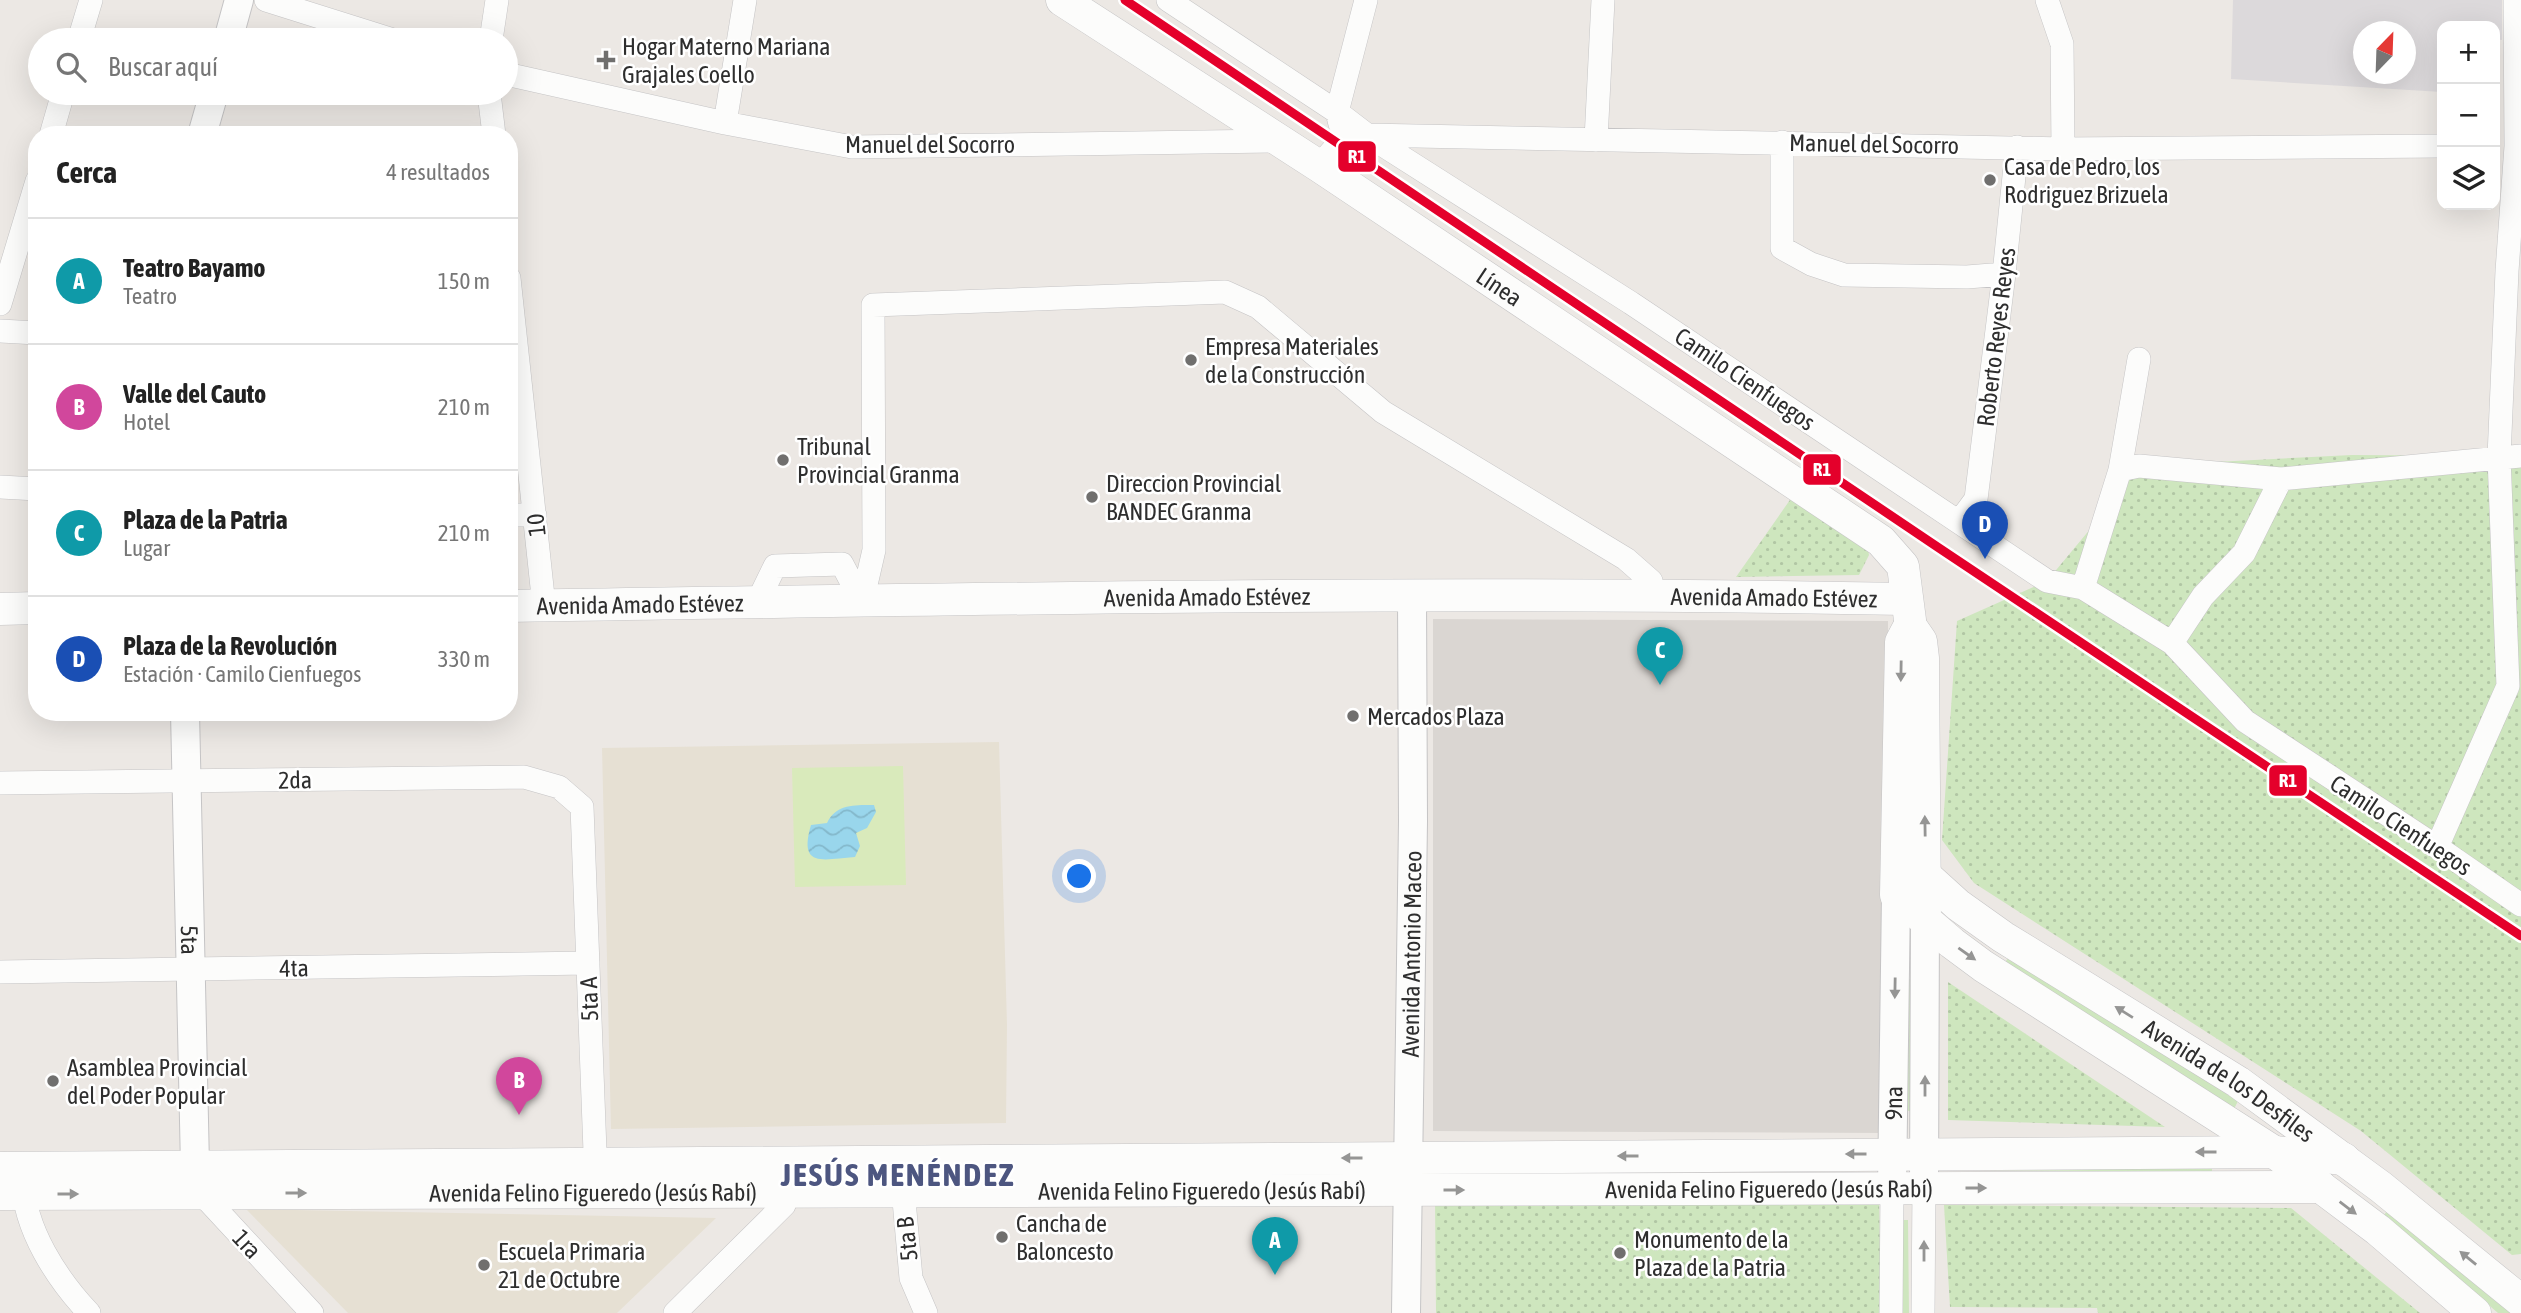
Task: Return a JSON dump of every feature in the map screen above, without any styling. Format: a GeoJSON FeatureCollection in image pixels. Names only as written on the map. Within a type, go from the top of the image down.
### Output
{"type":"FeatureCollection","features":[{"type":"Feature","properties":{"kind":"main road","name":"Línea"},"geometry":{"type":"LineString","coordinates":[[1062,0],[1319,166],[1881,541],[1903,566],[1908,612]]}},
{"type":"Feature","properties":{"kind":"main road","name":"Avenida Amado Estévez"},"geometry":{"type":"LineString","coordinates":[[518,606],[1198,596],[1652,594],[1908,612]]}},
{"type":"Feature","properties":{"kind":"main road"},"geometry":{"type":"LineString","coordinates":[[0,609],[28,608]]}},
{"type":"Feature","properties":{"kind":"main road"},"geometry":{"type":"LineString","coordinates":[[1908,612],[1921,641],[1923,657],[1925,919]]}},
{"type":"Feature","properties":{"kind":"main road"},"geometry":{"type":"LineString","coordinates":[[1896,895],[1901,642],[1908,612]]}},
{"type":"Feature","properties":{"kind":"main road","name":"Avenida de los Desfiles"},"geometry":{"type":"LineString","coordinates":[[1926,876],[1958,905],[2003,937],[2238,1082],[2344,1159],[2521,1301]]}},
{"type":"Feature","properties":{"kind":"main road","name":"Avenida de los Desfiles"},"geometry":{"type":"LineString","coordinates":[[1896,895],[1983,966],[2274,1152],[2378,1230],[2475,1313]]}},
{"type":"Feature","properties":{"kind":"main road","name":"Avenida Felino Figueredo (Jesús Rabí)"},"geometry":{"type":"LineString","coordinates":[[11,1181],[902,1176],[1408,1158],[2274,1152],[2344,1159]]}},
{"type":"Feature","properties":{"kind":"main road","name":"Avenida Felino Figueredo (Jesús Rabí)"},"geometry":{"type":"LineString","coordinates":[[596,1178],[782,1192],[902,1176],[1406,1190],[2321,1187]]}},
{"type":"Feature","properties":{"kind":"street"},"geometry":{"type":"LineString","coordinates":[[83,28],[91,0]]}},
{"type":"Feature","properties":{"kind":"street"},"geometry":{"type":"LineString","coordinates":[[231,28],[239,0]]}},
{"type":"Feature","properties":{"kind":"street"},"geometry":{"type":"LineString","coordinates":[[266,0],[355,28]]}},
{"type":"Feature","properties":{"kind":"street"},"geometry":{"type":"LineString","coordinates":[[493,28],[498,0]]}},
{"type":"Feature","properties":{"kind":"street"},"geometry":{"type":"LineString","coordinates":[[725,123],[745,0]]}},
{"type":"Feature","properties":{"kind":"street"},"geometry":{"type":"LineString","coordinates":[[1168,0],[1337,112],[1356,136],[1319,166]]}},
{"type":"Feature","properties":{"kind":"street"},"geometry":{"type":"LineString","coordinates":[[1337,112],[1366,0]]}},
{"type":"Feature","properties":{"kind":"street"},"geometry":{"type":"LineString","coordinates":[[1596,139],[1603,0]]}},
{"type":"Feature","properties":{"kind":"street"},"geometry":{"type":"LineString","coordinates":[[2047,0],[2062,44],[2063,149]]}},
{"type":"Feature","properties":{"kind":"street"},"geometry":{"type":"LineString","coordinates":[[2437,847],[2515,689],[2507,271],[2515,0]]}},
{"type":"Feature","properties":{"kind":"street","name":"Manuel del Socorro"},"geometry":{"type":"LineString","coordinates":[[518,77],[725,123],[852,147],[1278,141]]}},
{"type":"Feature","properties":{"kind":"street"},"geometry":{"type":"LineString","coordinates":[[54,126],[60,105]]}},
{"type":"Feature","properties":{"kind":"street"},"geometry":{"type":"LineString","coordinates":[[205,126],[211,105]]}},
{"type":"Feature","properties":{"kind":"street"},"geometry":{"type":"LineString","coordinates":[[490,105],[493,126]]}},
{"type":"Feature","properties":{"kind":"street","name":"Manuel del Socorro"},"geometry":{"type":"LineString","coordinates":[[1356,136],[2063,149],[2437,146]]}},
{"type":"Feature","properties":{"kind":"street","name":"Camilo Cienfuegos"},"geometry":{"type":"LineString","coordinates":[[1356,136],[1631,303],[2047,581],[2083,588],[2172,643],[2245,721],[2521,905]]}},
{"type":"Feature","properties":{"kind":"street"},"geometry":{"type":"LineString","coordinates":[[1782,142],[1782,248],[1811,264],[1844,275],[1967,277],[2004,274]]}},
{"type":"Feature","properties":{"kind":"street","name":"Roberto Reyes Reyes"},"geometry":{"type":"LineString","coordinates":[[1959,522],[1976,499],[2017,147]]}},
{"type":"Feature","properties":{"kind":"street"},"geometry":{"type":"LineString","coordinates":[[0,304],[28,211]]}},
{"type":"Feature","properties":{"kind":"street"},"geometry":{"type":"LineString","coordinates":[[862,602],[874,550],[873,304],[1225,292],[1258,307],[1382,412],[1626,559],[1651,582],[1652,594]]}},
{"type":"Feature","properties":{"kind":"street"},"geometry":{"type":"LineString","coordinates":[[0,331],[28,333]]}},
{"type":"Feature","properties":{"kind":"street"},"geometry":{"type":"LineString","coordinates":[[2083,588],[2120,470],[2139,359]]}},
{"type":"Feature","properties":{"kind":"street","name":"10"},"geometry":{"type":"LineString","coordinates":[[518,390],[544,606]]}},
{"type":"Feature","properties":{"kind":"street"},"geometry":{"type":"LineString","coordinates":[[2120,470],[2139,466],[2281,479],[2510,457]]}},
{"type":"Feature","properties":{"kind":"street"},"geometry":{"type":"LineString","coordinates":[[2172,643],[2203,596],[2244,553],[2281,479]]}},
{"type":"Feature","properties":{"kind":"street"},"geometry":{"type":"LineString","coordinates":[[0,487],[28,489]]}},
{"type":"Feature","properties":{"kind":"street"},"geometry":{"type":"LineString","coordinates":[[518,515],[535,515]]}},
{"type":"Feature","properties":{"kind":"street","name":"Avenida Antonio Maceo"},"geometry":{"type":"LineString","coordinates":[[1406,1313],[1412,596]]}},
{"type":"Feature","properties":{"kind":"street","name":"5ta"},"geometry":{"type":"LineString","coordinates":[[185,721],[199,1180]]}},
{"type":"Feature","properties":{"kind":"street","name":"2da"},"geometry":{"type":"LineString","coordinates":[[0,783],[524,777],[559,787],[582,807]]}},
{"type":"Feature","properties":{"kind":"street","name":"5ta A"},"geometry":{"type":"LineString","coordinates":[[582,807],[596,1178]]}},
{"type":"Feature","properties":{"kind":"street","name":"9na"},"geometry":{"type":"LineString","coordinates":[[1891,1313],[1896,895]]}},
{"type":"Feature","properties":{"kind":"street","name":"9na"},"geometry":{"type":"LineString","coordinates":[[1924,1188],[1925,919]]}},
{"type":"Feature","properties":{"kind":"street","name":"4ta"},"geometry":{"type":"LineString","coordinates":[[0,972],[588,963]]}},
{"type":"Feature","properties":{"kind":"street","name":"5ta B"},"geometry":{"type":"LineString","coordinates":[[902,1176],[911,1278],[926,1313]]}},
{"type":"Feature","properties":{"kind":"street","name":"1ra"},"geometry":{"type":"LineString","coordinates":[[199,1180],[312,1313]]}},
{"type":"Feature","properties":{"kind":"street"},"geometry":{"type":"LineString","coordinates":[[11,1181],[38,1240],[72,1295],[89,1313]]}},
{"type":"Feature","properties":{"kind":"street"},"geometry":{"type":"LineString","coordinates":[[1923,1313],[1924,1188]]}},
{"type":"Feature","properties":{"kind":"street"},"geometry":{"type":"LineString","coordinates":[[675,1313],[784,1205],[782,1192]]}},
{"type":"Feature","properties":{"kind":"shaded area"},"geometry":{"type":"Polygon","coordinates":[[[2233,0],[2502,0],[2502,40],[2500,21],[2437,21],[2437,92],[2231,79],[2233,0]]]}},
{"type":"Feature","properties":{"kind":"shaded area"},"geometry":{"type":"Polygon","coordinates":[[[1433,619],[1888,621],[1887,1133],[1433,1131],[1433,619]]]}},
{"type":"Feature","properties":{"kind":"shaded area"},"geometry":{"type":"Polygon","coordinates":[[[999,742],[1007,1025],[1006,1123],[611,1129],[602,748],[999,742]]]}},
{"type":"Feature","properties":{"kind":"shaded area","name":"Escuela Primaria 21 de Octubre"},"geometry":{"type":"Polygon","coordinates":[[[246,1209],[716,1218],[617,1313],[348,1313],[246,1209]]]}},
{"type":"Feature","properties":{"kind":"green space"},"geometry":{"type":"Polygon","coordinates":[[[2352,455],[2521,456],[2521,1254],[2512,1255],[2361,1131],[1974,883],[1942,840],[1957,621],[2047,581],[2096,522],[2130,460],[2215,462],[2352,455]]]}},
{"type":"Feature","properties":{"kind":"green space"},"geometry":{"type":"Polygon","coordinates":[[[1792,497],[1867,546],[1869,555],[1859,575],[1736,577],[1792,497]]]}},
{"type":"Feature","properties":{"kind":"green space"},"geometry":{"type":"Polygon","coordinates":[[[903,766],[906,885],[795,887],[792,768],[903,766]]]}},
{"type":"Feature","properties":{"kind":"green space"},"geometry":{"type":"Polygon","coordinates":[[[2010,955],[2238,1101],[2233,1111],[2002,967],[2010,955]]]}},
{"type":"Feature","properties":{"kind":"green space"},"geometry":{"type":"Polygon","coordinates":[[[1906,979],[1914,979],[1914,1111],[1907,1111],[1906,979]]]}},
{"type":"Feature","properties":{"kind":"green space"},"geometry":{"type":"Polygon","coordinates":[[[1948,982],[2165,1127],[1948,1120],[1948,982]]]}},
{"type":"Feature","properties":{"kind":"green space"},"geometry":{"type":"Polygon","coordinates":[[[1978,1162],[2212,1162],[2212,1172],[1978,1170],[1978,1162]]]}},
{"type":"Feature","properties":{"kind":"green space"},"geometry":{"type":"Polygon","coordinates":[[[1879,1196],[1881,1313],[1436,1313],[1435,1198],[1879,1196]]]}},
{"type":"Feature","properties":{"kind":"green space"},"geometry":{"type":"Polygon","coordinates":[[[1944,1205],[2291,1208],[2420,1313],[2098,1313],[2097,1308],[1950,1307],[1944,1205]]]}},
{"type":"Feature","properties":{"kind":"green space"},"geometry":{"type":"Polygon","coordinates":[[[2391,1206],[2517,1313],[2498,1313],[2384,1215],[2391,1206]]]}},
{"type":"Feature","properties":{"kind":"green space"},"geometry":{"type":"Polygon","coordinates":[[[1900,1220],[1908,1220],[1909,1313],[1901,1313],[1900,1220]]]}},
{"type":"Feature","properties":{"kind":"water"},"geometry":{"type":"Polygon","coordinates":[[[874,805],[876,812],[867,828],[856,833],[860,846],[855,857],[824,859],[811,855],[808,839],[811,825],[827,823],[835,812],[846,807],[874,805]]]}},
{"type":"Feature","properties":{"kind":"transit line","name":"R1"},"geometry":{"type":"LineString","coordinates":[[1125,0],[2521,936]]}},
{"type":"Feature","properties":{"kind":"place","name":"Hogar Materno Mariana Grajales Coello"},"geometry":{"type":"Point","coordinates":[606,60]}},
{"type":"Feature","properties":{"kind":"place","name":"Casa de Pedro, los Rodriguez Brizuela"},"geometry":{"type":"Point","coordinates":[1990,180]}},
{"type":"Feature","properties":{"kind":"place","name":"Empresa Materiales de la Construcción"},"geometry":{"type":"Point","coordinates":[1191,360]}},
{"type":"Feature","properties":{"kind":"place","name":"Tribunal Provincial Granma"},"geometry":{"type":"Point","coordinates":[783,460]}},
{"type":"Feature","properties":{"kind":"place","name":"Direccion Provincial BANDEC Granma"},"geometry":{"type":"Point","coordinates":[1092,497]}},
{"type":"Feature","properties":{"kind":"place","name":"Plaza de la Revolución"},"geometry":{"type":"Point","coordinates":[1985,559]}},
{"type":"Feature","properties":{"kind":"place","name":"Plaza de la Patria"},"geometry":{"type":"Point","coordinates":[1660,685]}},
{"type":"Feature","properties":{"kind":"place","name":"Mercados Plaza"},"geometry":{"type":"Point","coordinates":[1353,716]}},
{"type":"Feature","properties":{"kind":"place","name":"Asamblea Provincial del Poder Popular"},"geometry":{"type":"Point","coordinates":[53,1081]}},
{"type":"Feature","properties":{"kind":"place","name":"Valle del Cauto"},"geometry":{"type":"Point","coordinates":[519,1115]}},
{"type":"Feature","properties":{"kind":"place","name":"Cancha de Baloncesto"},"geometry":{"type":"Point","coordinates":[1002,1237]}},
{"type":"Feature","properties":{"kind":"place","name":"Monumento de la Plaza de la Patria"},"geometry":{"type":"Point","coordinates":[1620,1253]}},
{"type":"Feature","properties":{"kind":"place","name":"Escuela Primaria 21 de Octubre"},"geometry":{"type":"Point","coordinates":[484,1265]}},
{"type":"Feature","properties":{"kind":"place","name":"Teatro Bayamo"},"geometry":{"type":"Point","coordinates":[1275,1275]}},
{"type":"Feature","properties":{"kind":"district","name":"JESÚS MENÉNDEZ"},"geometry":{"type":"Point","coordinates":[898,1174]}}]}
